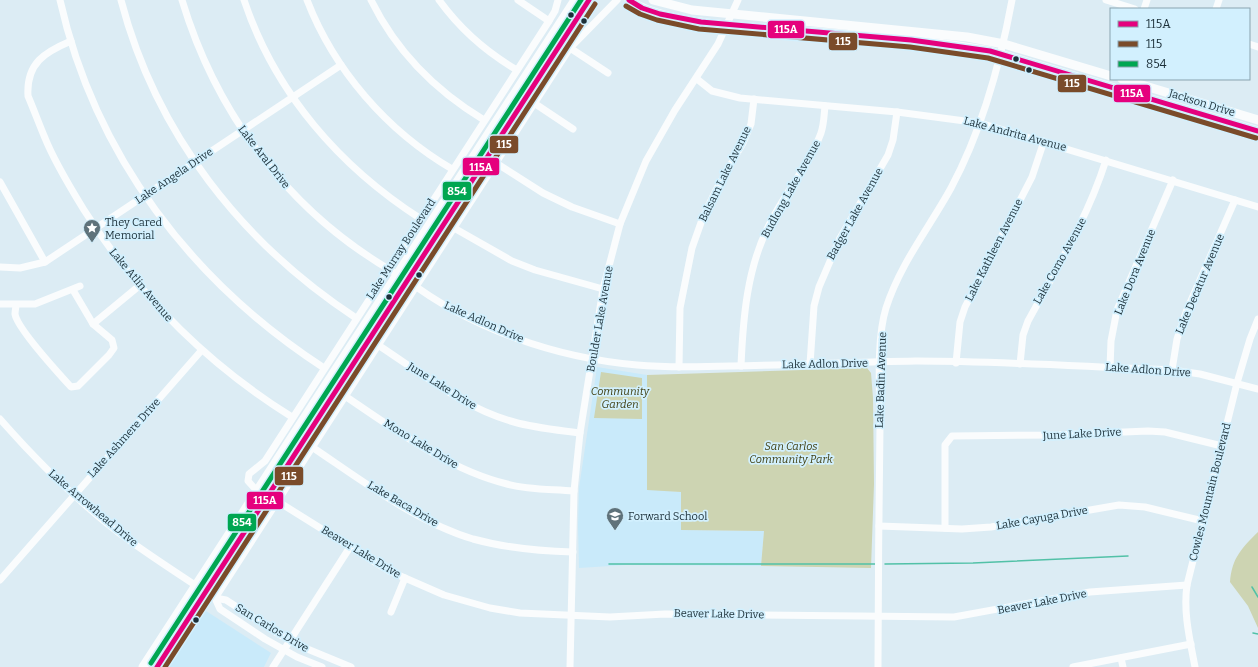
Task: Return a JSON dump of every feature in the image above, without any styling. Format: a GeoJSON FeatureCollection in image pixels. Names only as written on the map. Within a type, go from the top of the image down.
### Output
{"type":"FeatureCollection","features":[{"type":"Feature","properties":{"kind":"main road","name":"Lake Murray Boulevard"},"geometry":{"type":"LineString","coordinates":[[143,667],[575,0]]}},
{"type":"Feature","properties":{"kind":"main road","name":"Lake Murray Boulevard"},"geometry":{"type":"LineString","coordinates":[[157,667],[588,0]]}},
{"type":"Feature","properties":{"kind":"main road","name":"Jackson Drive"},"geometry":{"type":"LineString","coordinates":[[628,0],[647,9],[671,16],[727,24],[946,44],[1001,54],[1258,132]]}},
{"type":"Feature","properties":{"kind":"main road"},"geometry":{"type":"LineString","coordinates":[[652,0],[674,7],[732,14],[932,32],[1004,44],[1110,76]]}},
{"type":"Feature","properties":{"kind":"main road","name":"Jackson Drive"},"geometry":{"type":"LineString","coordinates":[[1125,80],[1258,120]]}},
{"type":"Feature","properties":{"kind":"main road"},"geometry":{"type":"LineString","coordinates":[[407,260],[407,280]]}},
{"type":"Feature","properties":{"kind":"main road"},"geometry":{"type":"LineString","coordinates":[[397,274],[398,294]]}},
{"type":"Feature","properties":{"kind":"street"},"geometry":{"type":"LineString","coordinates":[[60,0],[71,41],[85,82],[104,126],[145,196],[191,256],[225,291],[273,332],[324,368]]}},
{"type":"Feature","properties":{"kind":"street"},"geometry":{"type":"LineString","coordinates":[[121,0],[144,71],[163,110],[194,163],[228,207],[264,246],[316,291],[356,318]]}},
{"type":"Feature","properties":{"kind":"street","name":"Lake Aral Drive"},"geometry":{"type":"LineString","coordinates":[[182,0],[191,30],[205,65],[242,130],[275,174],[310,210],[347,241],[397,274]]}},
{"type":"Feature","properties":{"kind":"street"},"geometry":{"type":"LineString","coordinates":[[244,0],[265,52],[292,97],[324,138],[349,164],[386,196],[421,219]]}},
{"type":"Feature","properties":{"kind":"street"},"geometry":{"type":"LineString","coordinates":[[307,0],[323,35],[341,65],[369,101],[417,146],[452,169]]}},
{"type":"Feature","properties":{"kind":"street"},"geometry":{"type":"LineString","coordinates":[[371,0],[390,32],[416,66],[448,96],[484,120]]}},
{"type":"Feature","properties":{"kind":"street"},"geometry":{"type":"LineString","coordinates":[[439,0],[473,39],[494,56],[517,70]]}},
{"type":"Feature","properties":{"kind":"street"},"geometry":{"type":"LineString","coordinates":[[518,0],[549,21]]}},
{"type":"Feature","properties":{"kind":"street","name":"Lake Murray Boulevard"},"geometry":{"type":"LineString","coordinates":[[257,491],[248,481],[249,474],[265,461],[452,169],[549,21],[555,11],[558,0]]}},
{"type":"Feature","properties":{"kind":"street"},"geometry":{"type":"LineString","coordinates":[[215,598],[570,48],[617,0]]}},
{"type":"Feature","properties":{"kind":"street","name":"Boulder Lake Avenue"},"geometry":{"type":"LineString","coordinates":[[570,667],[574,491],[580,433],[603,289],[620,224],[646,161],[675,110],[697,79],[718,44],[738,0]]}},
{"type":"Feature","properties":{"kind":"street","name":"Lake Badin Avenue"},"geometry":{"type":"LineString","coordinates":[[878,667],[880,363],[886,309],[899,274],[950,190],[980,123],[1004,44],[1012,0]]}},
{"type":"Feature","properties":{"kind":"street"},"geometry":{"type":"LineString","coordinates":[[1106,0],[1132,8]]}},
{"type":"Feature","properties":{"kind":"street","name":"Lake Atlin Avenue"},"geometry":{"type":"LineString","coordinates":[[71,41],[52,49],[36,63],[29,79],[28,96],[51,151],[71,189],[96,229],[139,286],[169,320],[236,380],[292,417]]}},
{"type":"Feature","properties":{"kind":"street"},"geometry":{"type":"LineString","coordinates":[[570,48],[608,73]]}},
{"type":"Feature","properties":{"kind":"street","name":"Lake Angela Drive"},"geometry":{"type":"LineString","coordinates":[[0,267],[20,268],[46,262],[341,65]]}},
{"type":"Feature","properties":{"kind":"street","name":"Lake Andrita Avenue"},"geometry":{"type":"LineString","coordinates":[[697,79],[707,88],[718,94],[740,98],[897,112],[980,123],[1044,141],[1258,207]]}},
{"type":"Feature","properties":{"kind":"street","name":"Balsam Lake Avenue"},"geometry":{"type":"LineString","coordinates":[[679,367],[680,308],[692,248],[703,217],[716,190],[743,143],[751,124],[754,99]]}},
{"type":"Feature","properties":{"kind":"street"},"geometry":{"type":"LineString","coordinates":[[534,103],[573,129]]}},
{"type":"Feature","properties":{"kind":"street","name":"Budlong Lake Avenue"},"geometry":{"type":"LineString","coordinates":[[741,366],[744,310],[753,268],[770,223],[814,148],[823,125],[825,106]]}},
{"type":"Feature","properties":{"kind":"street","name":"Badger Lake Avenue"},"geometry":{"type":"LineString","coordinates":[[810,364],[814,306],[819,287],[840,238],[888,155],[893,140],[897,112]]}},
{"type":"Feature","properties":{"kind":"street","name":"Lake Kathleen Avenue"},"geometry":{"type":"LineString","coordinates":[[956,363],[960,322],[965,307],[1032,177],[1044,141]]}},
{"type":"Feature","properties":{"kind":"street","name":"Lake Como Avenue"},"geometry":{"type":"LineString","coordinates":[[1020,364],[1023,335],[1028,320],[1081,225],[1097,189],[1106,160]]}},
{"type":"Feature","properties":{"kind":"street"},"geometry":{"type":"LineString","coordinates":[[496,163],[543,193],[572,207],[620,224]]}},
{"type":"Feature","properties":{"kind":"street","name":"Lake Dora Avenue"},"geometry":{"type":"LineString","coordinates":[[1110,368],[1111,340],[1117,310],[1173,180]]}},
{"type":"Feature","properties":{"kind":"street"},"geometry":{"type":"LineString","coordinates":[[0,182],[30,238],[46,262]]}},
{"type":"Feature","properties":{"kind":"street","name":"Lake Decatur Avenue"},"geometry":{"type":"LineString","coordinates":[[1172,370],[1177,339],[1186,312],[1235,200]]}},
{"type":"Feature","properties":{"kind":"street"},"geometry":{"type":"LineString","coordinates":[[454,228],[512,261],[536,270],[603,289]]}},
{"type":"Feature","properties":{"kind":"street","name":"Lake Adlon Drive"},"geometry":{"type":"LineString","coordinates":[[407,280],[416,287],[471,318],[502,332],[547,348],[634,365],[679,367],[880,363],[1020,364],[1172,370],[1200,374],[1258,389]]}},
{"type":"Feature","properties":{"kind":"street"},"geometry":{"type":"LineString","coordinates":[[0,304],[35,304],[80,286]]}},
{"type":"Feature","properties":{"kind":"street"},"geometry":{"type":"LineString","coordinates":[[93,324],[139,286]]}},
{"type":"Feature","properties":{"kind":"street"},"geometry":{"type":"LineString","coordinates":[[16,305],[15,314],[18,322],[46,359],[71,387],[78,386],[114,348],[112,340],[93,324],[73,290]]}},
{"type":"Feature","properties":{"kind":"street","name":"Cowles Mountain Boulevard"},"geometry":{"type":"LineString","coordinates":[[1195,667],[1187,623],[1187,585],[1237,383],[1250,339],[1258,319]]}},
{"type":"Feature","properties":{"kind":"street","name":"June Lake Drive"},"geometry":{"type":"LineString","coordinates":[[378,345],[462,400],[485,412],[527,425],[580,433]]}},
{"type":"Feature","properties":{"kind":"street","name":"Lake Ashmere Drive"},"geometry":{"type":"LineString","coordinates":[[0,580],[202,351]]}},
{"type":"Feature","properties":{"kind":"street","name":"Mono Lake Drive"},"geometry":{"type":"LineString","coordinates":[[345,396],[439,456],[469,472],[507,484],[528,488],[574,491]]}},
{"type":"Feature","properties":{"kind":"street","name":"Lake Arrowhead Drive"},"geometry":{"type":"LineString","coordinates":[[0,419],[26,449],[74,495],[118,532],[196,585]]}},
{"type":"Feature","properties":{"kind":"street","name":"June Lake Drive"},"geometry":{"type":"LineString","coordinates":[[945,528],[945,445],[947,441],[956,435],[1054,435],[1148,431],[1165,432],[1222,446]]}},
{"type":"Feature","properties":{"kind":"street","name":"Lake Baca Drive"},"geometry":{"type":"LineString","coordinates":[[312,447],[408,509],[460,534],[505,546],[573,552]]}},
{"type":"Feature","properties":{"kind":"street","name":"Beaver Lake Drive"},"geometry":{"type":"LineString","coordinates":[[277,500],[388,571],[444,595],[490,608],[520,612],[610,617],[666,614],[954,617],[1090,592],[1187,585]]}},
{"type":"Feature","properties":{"kind":"street","name":"Lake Cayuga Drive"},"geometry":{"type":"LineString","coordinates":[[879,526],[945,528],[991,527],[1119,505],[1145,507],[1203,521]]}},
{"type":"Feature","properties":{"kind":"street"},"geometry":{"type":"LineString","coordinates":[[273,667],[350,547]]}},
{"type":"Feature","properties":{"kind":"street"},"geometry":{"type":"LineString","coordinates":[[391,612],[405,578]]}},
{"type":"Feature","properties":{"kind":"street","name":"San Carlos Drive"},"geometry":{"type":"LineString","coordinates":[[196,585],[215,598],[226,600],[290,640],[332,661],[351,667]]}},
{"type":"Feature","properties":{"kind":"street","name":"San Carlos Drive"},"geometry":{"type":"LineString","coordinates":[[215,598],[220,609],[284,650],[322,667]]}},
{"type":"Feature","properties":{"kind":"street"},"geometry":{"type":"LineString","coordinates":[[1073,667],[1191,644]]}},
{"type":"Feature","properties":{"kind":"street"},"geometry":{"type":"LineString","coordinates":[[1121,658],[1123,667]]}},
{"type":"Feature","properties":{"kind":"shaded area"},"geometry":{"type":"Polygon","coordinates":[[[597,367],[647,375],[647,489],[681,492],[681,530],[764,531],[761,566],[626,565],[579,568],[579,488],[597,367]]]}},
{"type":"Feature","properties":{"kind":"shaded area"},"geometry":{"type":"Polygon","coordinates":[[[203,609],[271,653],[264,667],[165,667],[203,609]]]}},
{"type":"Feature","properties":{"kind":"green space","name":"San Carlos Community Park"},"geometry":{"type":"Polygon","coordinates":[[[867,368],[871,373],[873,398],[874,484],[871,568],[761,566],[764,531],[681,530],[681,492],[647,490],[647,375],[867,368]]]}},
{"type":"Feature","properties":{"kind":"green space","name":"Community Garden"},"geometry":{"type":"Polygon","coordinates":[[[601,372],[642,378],[642,419],[594,418],[601,372]]]}},
{"type":"Feature","properties":{"kind":"green space"},"geometry":{"type":"Polygon","coordinates":[[[1258,532],[1258,628],[1248,606],[1230,582],[1233,566],[1238,554],[1258,532]]]}},
{"type":"Feature","properties":{"kind":"waterway"},"geometry":{"type":"LineString","coordinates":[[885,564],[973,563],[1128,556]]}},
{"type":"Feature","properties":{"kind":"waterway"},"geometry":{"type":"LineString","coordinates":[[609,564],[875,564]]}},
{"type":"Feature","properties":{"kind":"waterway"},"geometry":{"type":"LineString","coordinates":[[1252,587],[1258,597]]}},
{"type":"Feature","properties":{"kind":"waterway"},"geometry":{"type":"LineString","coordinates":[[1253,633],[1258,634]]}},
{"type":"Feature","properties":{"kind":"transit line","name":"854"},"geometry":{"type":"LineString","coordinates":[[151,663],[581,0]]}},
{"type":"Feature","properties":{"kind":"transit line","name":"115A"},"geometry":{"type":"LineString","coordinates":[[157,667],[589,0]]}},
{"type":"Feature","properties":{"kind":"transit line","name":"115A"},"geometry":{"type":"LineString","coordinates":[[629,0],[642,8],[660,14],[701,22],[911,40],[990,51],[1258,131]]}},
{"type":"Feature","properties":{"kind":"transit line","name":"115"},"geometry":{"type":"LineString","coordinates":[[165,667],[595,4]]}},
{"type":"Feature","properties":{"kind":"transit line","name":"115"},"geometry":{"type":"LineString","coordinates":[[626,6],[640,14],[657,20],[699,29],[910,47],[988,58],[1256,138]]}},
{"type":"Feature","properties":{"kind":"place","name":"They Cared Memorial"},"geometry":{"type":"Point","coordinates":[92,243]}},
{"type":"Feature","properties":{"kind":"place","name":"Forward School"},"geometry":{"type":"Point","coordinates":[615,531]}}]}
